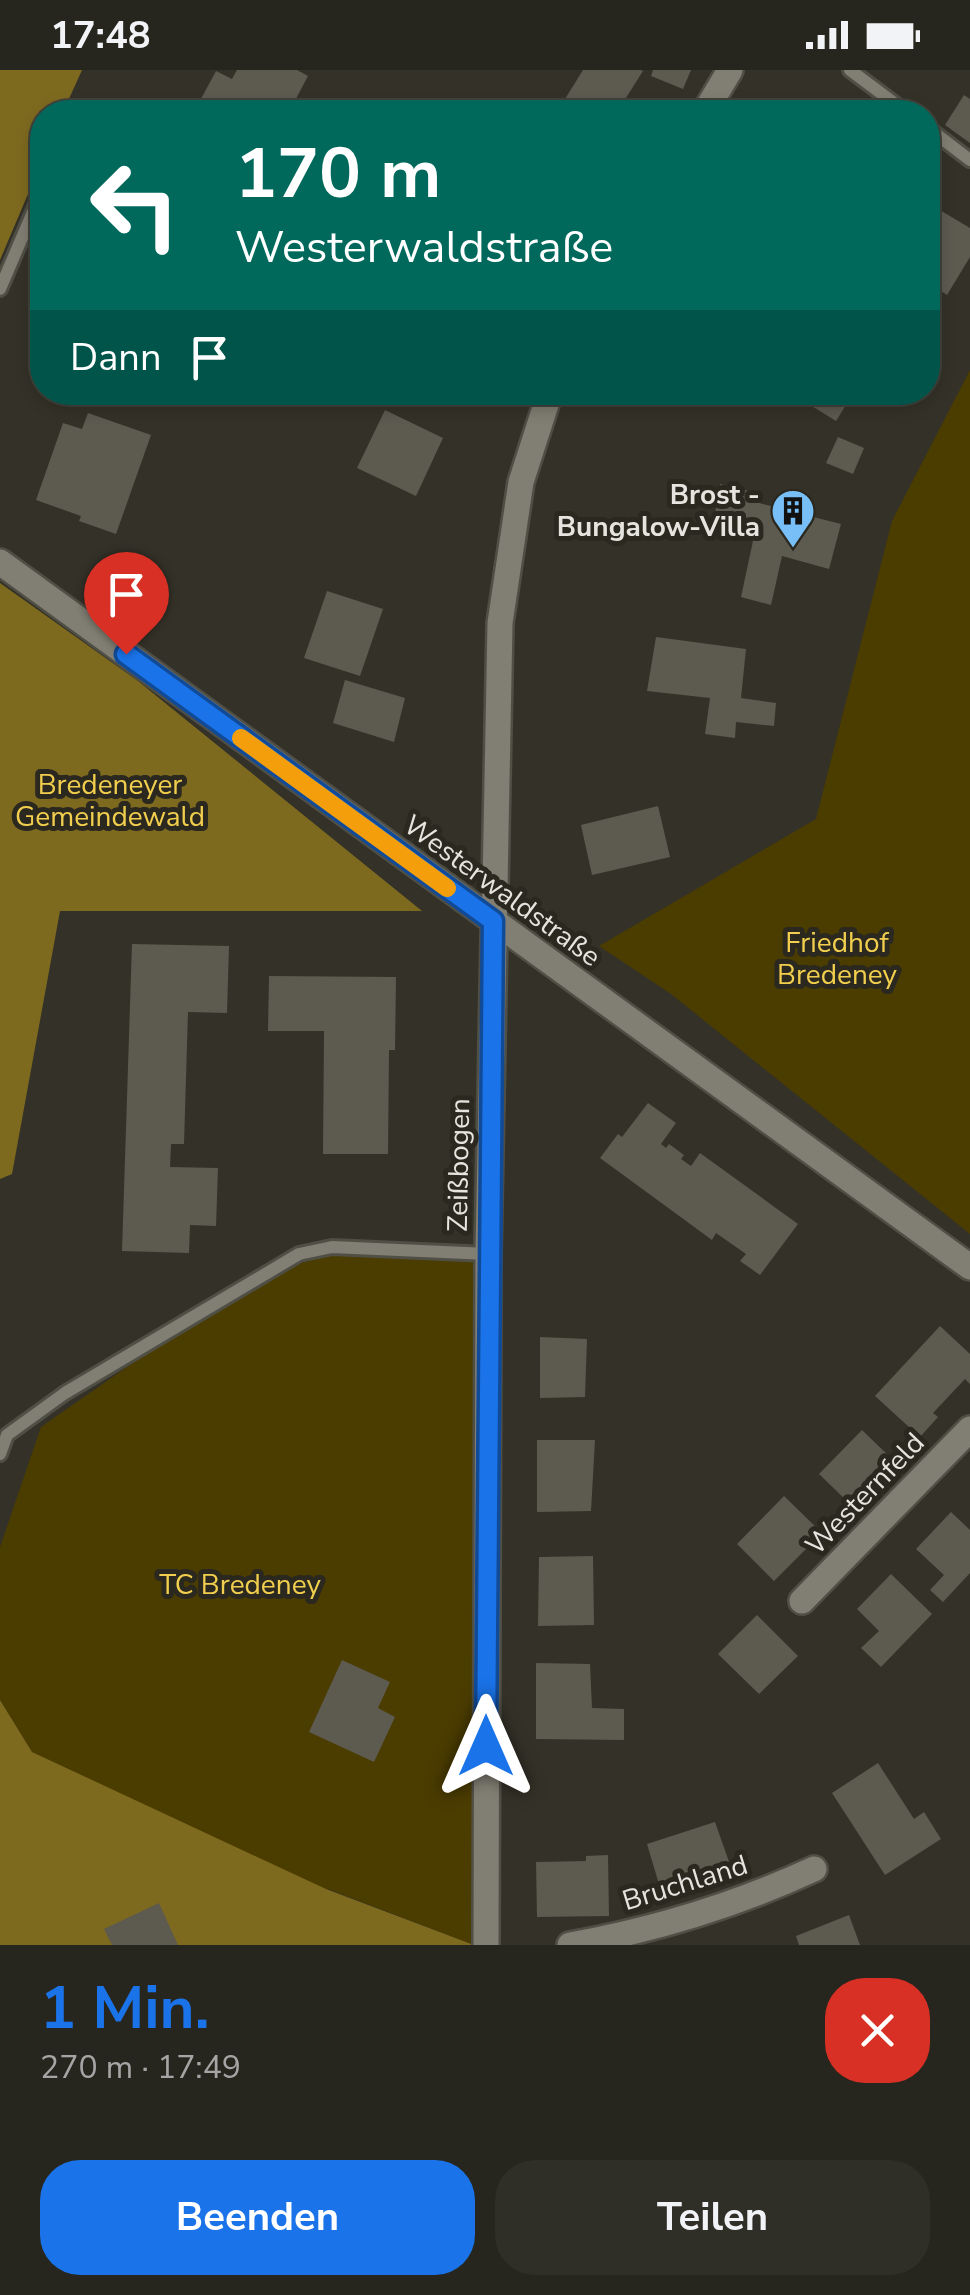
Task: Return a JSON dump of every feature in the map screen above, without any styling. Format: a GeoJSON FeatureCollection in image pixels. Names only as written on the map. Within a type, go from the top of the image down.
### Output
{"type":"FeatureCollection","features":[{"type":"Feature","properties":{"kind":"street"},"geometry":{"type":"LineString","coordinates":[[712,100],[730,70]]}},
{"type":"Feature","properties":{"kind":"street","name":"Zeißbogen"},"geometry":{"type":"LineString","coordinates":[[486,1945],[488,1254],[500,624],[521,482],[546,405]]}},
{"type":"Feature","properties":{"kind":"street","name":"Westerwaldstraße"},"geometry":{"type":"LineString","coordinates":[[0,562],[970,1267]]}},
{"type":"Feature","properties":{"kind":"street","name":"Westernfeld"},"geometry":{"type":"LineString","coordinates":[[802,1601],[970,1429]]}},
{"type":"Feature","properties":{"kind":"street","name":"Bruchland"},"geometry":{"type":"LineString","coordinates":[[570,1945],[707,1909],[814,1869]]}},
{"type":"Feature","properties":{"kind":"lane"},"geometry":{"type":"LineString","coordinates":[[850,70],[890,100]]}},
{"type":"Feature","properties":{"kind":"lane"},"geometry":{"type":"LineString","coordinates":[[940,137],[970,160]]}},
{"type":"Feature","properties":{"kind":"lane"},"geometry":{"type":"LineString","coordinates":[[0,289],[30,219]]}},
{"type":"Feature","properties":{"kind":"lane"},"geometry":{"type":"LineString","coordinates":[[0,1454],[7,1435],[65,1393],[299,1254],[332,1248],[488,1254]]}},
{"type":"Feature","properties":{"kind":"green space"},"geometry":{"type":"Polygon","coordinates":[[[0,70],[82,70],[68,100],[30,100],[30,189],[0,260],[0,70]]]}},
{"type":"Feature","properties":{"kind":"green space","name":"Friedhof Bredeney"},"geometry":{"type":"Polygon","coordinates":[[[970,370],[970,1234],[671,994],[599,946],[816,819],[892,521],[970,370]]]}},
{"type":"Feature","properties":{"kind":"green space","name":"Bredeneyer Gemeindewald"},"geometry":{"type":"Polygon","coordinates":[[[0,583],[138,681],[422,911],[60,911],[12,1174],[0,1179],[0,583]]]}},
{"type":"Feature","properties":{"kind":"green space","name":"TC Bredeney"},"geometry":{"type":"Polygon","coordinates":[[[332,1254],[483,1260],[474,1945],[328,1889],[326,1892],[32,1752],[0,1700],[0,1547],[41,1427],[167,1339],[272,1277],[332,1254]]]}},
{"type":"Feature","properties":{"kind":"green space"},"geometry":{"type":"Polygon","coordinates":[[[0,1700],[32,1752],[326,1889],[474,1945],[0,1945],[0,1700]]]}},
{"type":"Feature","properties":{"kind":"building"},"geometry":{"type":"Polygon","coordinates":[[[237,70],[297,70],[308,76],[295,100],[200,100],[216,71],[232,79],[237,70]]]}},
{"type":"Feature","properties":{"kind":"building"},"geometry":{"type":"Polygon","coordinates":[[[583,70],[643,71],[625,100],[564,100],[583,70]]]}},
{"type":"Feature","properties":{"kind":"building"},"geometry":{"type":"Polygon","coordinates":[[[653,70],[691,70],[683,89],[651,76],[653,70]]]}},
{"type":"Feature","properties":{"kind":"building"},"geometry":{"type":"Polygon","coordinates":[[[964,95],[970,99],[970,143],[945,125],[964,95]]]}},
{"type":"Feature","properties":{"kind":"building"},"geometry":{"type":"Polygon","coordinates":[[[940,210],[970,228],[970,257],[947,295],[940,291],[940,210]]]}},
{"type":"Feature","properties":{"kind":"building"},"geometry":{"type":"Polygon","coordinates":[[[810,405],[846,405],[836,421],[810,405]]]}},
{"type":"Feature","properties":{"kind":"building"},"geometry":{"type":"Polygon","coordinates":[[[385,410],[443,438],[416,496],[357,468],[385,410]]]}},
{"type":"Feature","properties":{"kind":"building"},"geometry":{"type":"Polygon","coordinates":[[[88,413],[151,435],[116,534],[36,500],[63,423],[82,429],[88,413]]]}},
{"type":"Feature","properties":{"kind":"building"},"geometry":{"type":"Polygon","coordinates":[[[838,437],[864,448],[853,474],[826,463],[838,437]]]}},
{"type":"Feature","properties":{"kind":"building","name":"Brost - Bungalow-Villa"},"geometry":{"type":"Polygon","coordinates":[[[720,484],[761,494],[759,503],[841,524],[829,569],[782,556],[771,605],[741,597],[753,541],[712,532],[720,484]]]}},
{"type":"Feature","properties":{"kind":"building"},"geometry":{"type":"Polygon","coordinates":[[[327,591],[383,609],[360,676],[304,658],[327,591]]]}},
{"type":"Feature","properties":{"kind":"building"},"geometry":{"type":"Polygon","coordinates":[[[656,637],[746,649],[741,698],[776,703],[774,726],[736,722],[735,738],[705,734],[710,698],[647,691],[656,637]]]}},
{"type":"Feature","properties":{"kind":"building"},"geometry":{"type":"Polygon","coordinates":[[[345,680],[405,698],[394,742],[333,723],[345,680]]]}},
{"type":"Feature","properties":{"kind":"building"},"geometry":{"type":"Polygon","coordinates":[[[658,806],[670,857],[592,875],[581,825],[658,806]]]}},
{"type":"Feature","properties":{"kind":"building"},"geometry":{"type":"Polygon","coordinates":[[[132,944],[229,946],[227,1013],[188,1012],[184,1144],[171,1144],[170,1167],[218,1168],[216,1226],[190,1225],[189,1253],[122,1251],[132,944]]]}},
{"type":"Feature","properties":{"kind":"building"},"geometry":{"type":"Polygon","coordinates":[[[269,976],[396,977],[395,1050],[389,1050],[388,1154],[323,1154],[324,1031],[268,1031],[269,976]]]}},
{"type":"Feature","properties":{"kind":"building"},"geometry":{"type":"Polygon","coordinates":[[[648,1103],[676,1123],[661,1144],[666,1148],[669,1144],[684,1155],[681,1159],[691,1166],[700,1153],[798,1224],[760,1275],[740,1261],[746,1254],[716,1233],[712,1240],[600,1158],[648,1103]]]}},
{"type":"Feature","properties":{"kind":"building"},"geometry":{"type":"Polygon","coordinates":[[[940,1326],[970,1354],[970,1384],[965,1379],[933,1413],[938,1417],[920,1437],[875,1396],[940,1326]]]}},
{"type":"Feature","properties":{"kind":"building"},"geometry":{"type":"Polygon","coordinates":[[[540,1337],[587,1339],[585,1397],[540,1398],[540,1337]]]}},
{"type":"Feature","properties":{"kind":"building"},"geometry":{"type":"Polygon","coordinates":[[[862,1430],[892,1459],[849,1503],[819,1474],[862,1430]]]}},
{"type":"Feature","properties":{"kind":"building"},"geometry":{"type":"Polygon","coordinates":[[[537,1440],[595,1440],[591,1511],[537,1512],[537,1440]]]}},
{"type":"Feature","properties":{"kind":"building"},"geometry":{"type":"Polygon","coordinates":[[[784,1496],[822,1533],[774,1581],[737,1544],[784,1496]]]}},
{"type":"Feature","properties":{"kind":"building"},"geometry":{"type":"Polygon","coordinates":[[[951,1512],[970,1530],[970,1573],[943,1602],[930,1590],[944,1575],[916,1549],[951,1512]]]}},
{"type":"Feature","properties":{"kind":"building"},"geometry":{"type":"Polygon","coordinates":[[[593,1556],[594,1625],[538,1626],[539,1557],[593,1556]]]}},
{"type":"Feature","properties":{"kind":"building"},"geometry":{"type":"Polygon","coordinates":[[[891,1574],[932,1614],[881,1667],[861,1648],[879,1631],[857,1609],[891,1574]]]}},
{"type":"Feature","properties":{"kind":"building"},"geometry":{"type":"Polygon","coordinates":[[[757,1615],[798,1656],[759,1694],[718,1654],[757,1615]]]}},
{"type":"Feature","properties":{"kind":"building"},"geometry":{"type":"Polygon","coordinates":[[[342,1660],[390,1682],[378,1708],[395,1717],[374,1762],[309,1732],[342,1660]]]}},
{"type":"Feature","properties":{"kind":"building"},"geometry":{"type":"Polygon","coordinates":[[[536,1663],[590,1664],[592,1708],[624,1709],[624,1740],[536,1739],[536,1663]]]}},
{"type":"Feature","properties":{"kind":"building"},"geometry":{"type":"Polygon","coordinates":[[[878,1763],[914,1819],[924,1812],[941,1839],[885,1875],[832,1793],[878,1763]]]}},
{"type":"Feature","properties":{"kind":"building"},"geometry":{"type":"Polygon","coordinates":[[[715,1822],[734,1876],[664,1901],[647,1844],[715,1822]]]}},
{"type":"Feature","properties":{"kind":"building"},"geometry":{"type":"Polygon","coordinates":[[[608,1855],[609,1916],[537,1917],[536,1862],[586,1861],[586,1856],[608,1855]]]}},
{"type":"Feature","properties":{"kind":"building"},"geometry":{"type":"Polygon","coordinates":[[[159,1903],[178,1945],[112,1945],[104,1929],[159,1903]]]}},
{"type":"Feature","properties":{"kind":"building"},"geometry":{"type":"Polygon","coordinates":[[[849,1915],[860,1945],[799,1945],[796,1936],[849,1915]]]}},
{"type":"Feature","properties":{"kind":"slow traffic"},"geometry":{"type":"LineString","coordinates":[[241,738],[447,888]]}},
{"type":"Feature","properties":{"kind":"place","name":"Brost - Bungalow-Villa"},"geometry":{"type":"Point","coordinates":[793,549]}},
{"type":"Feature","properties":{"kind":"route"},"geometry":{"type":"LineString","coordinates":[[126,654],[493,921],[486,1746]]}}]}
